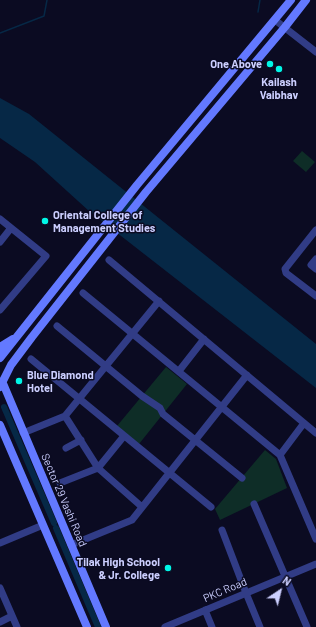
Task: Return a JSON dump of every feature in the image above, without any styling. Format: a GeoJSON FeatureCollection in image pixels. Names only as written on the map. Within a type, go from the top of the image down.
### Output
{"type":"FeatureCollection","features":[{"type":"Feature","properties":{"kind":"main road"},"geometry":{"type":"LineString","coordinates":[[0,358],[133,191],[291,0]]}},
{"type":"Feature","properties":{"kind":"main road"},"geometry":{"type":"LineString","coordinates":[[1,381],[18,355],[142,198],[285,28],[306,0]]}},
{"type":"Feature","properties":{"kind":"main road"},"geometry":{"type":"LineString","coordinates":[[0,347],[23,330]]}},
{"type":"Feature","properties":{"kind":"main road","name":"Sector 29 Vashi Road"},"geometry":{"type":"LineString","coordinates":[[1,381],[106,627]]}},
{"type":"Feature","properties":{"kind":"main road"},"geometry":{"type":"LineString","coordinates":[[0,425],[87,627]]}},
{"type":"Feature","properties":{"kind":"street"},"geometry":{"type":"LineString","coordinates":[[275,20],[316,52]]}},
{"type":"Feature","properties":{"kind":"street"},"geometry":{"type":"LineString","coordinates":[[0,219],[46,256],[0,310]]}},
{"type":"Feature","properties":{"kind":"street"},"geometry":{"type":"LineString","coordinates":[[0,242],[11,228]]}},
{"type":"Feature","properties":{"kind":"street"},"geometry":{"type":"LineString","coordinates":[[316,230],[285,269],[286,272],[316,296]]}},
{"type":"Feature","properties":{"kind":"street"},"geometry":{"type":"LineString","coordinates":[[316,259],[311,265],[316,269]]}},
{"type":"Feature","properties":{"kind":"street"},"geometry":{"type":"LineString","coordinates":[[109,260],[316,433]]}},
{"type":"Feature","properties":{"kind":"street"},"geometry":{"type":"LineString","coordinates":[[83,293],[280,454],[316,539]]}},
{"type":"Feature","properties":{"kind":"street"},"geometry":{"type":"LineString","coordinates":[[23,433],[65,416],[159,301]]}},
{"type":"Feature","properties":{"kind":"street"},"geometry":{"type":"LineString","coordinates":[[57,326],[142,396],[160,408],[163,414],[242,478]]}},
{"type":"Feature","properties":{"kind":"street"},"geometry":{"type":"LineString","coordinates":[[179,371],[204,339]]}},
{"type":"Feature","properties":{"kind":"street"},"geometry":{"type":"LineString","coordinates":[[31,359],[211,507]]}},
{"type":"Feature","properties":{"kind":"street"},"geometry":{"type":"LineString","coordinates":[[71,545],[132,520],[248,375]]}},
{"type":"Feature","properties":{"kind":"street"},"geometry":{"type":"LineString","coordinates":[[65,416],[98,468],[142,508]]}},
{"type":"Feature","properties":{"kind":"street"},"geometry":{"type":"LineString","coordinates":[[280,454],[304,423]]}},
{"type":"Feature","properties":{"kind":"street"},"geometry":{"type":"LineString","coordinates":[[60,483],[98,468],[124,436]]}},
{"type":"Feature","properties":{"kind":"street"},"geometry":{"type":"LineString","coordinates":[[66,448],[81,440]]}},
{"type":"Feature","properties":{"kind":"street"},"geometry":{"type":"LineString","coordinates":[[254,504],[307,627]]}},
{"type":"Feature","properties":{"kind":"street"},"geometry":{"type":"LineString","coordinates":[[0,543],[42,525]]}},
{"type":"Feature","properties":{"kind":"street"},"geometry":{"type":"LineString","coordinates":[[222,530],[260,627]]}},
{"type":"Feature","properties":{"kind":"street","name":"PKC Road"},"geometry":{"type":"LineString","coordinates":[[168,626],[316,564]]}},
{"type":"Feature","properties":{"kind":"street"},"geometry":{"type":"LineString","coordinates":[[0,588],[17,627]]}},
{"type":"Feature","properties":{"kind":"street"},"geometry":{"type":"LineString","coordinates":[[205,610],[212,627]]}},
{"type":"Feature","properties":{"kind":"street"},"geometry":{"type":"LineString","coordinates":[[0,622],[12,616]]}},
{"type":"Feature","properties":{"kind":"green space"},"geometry":{"type":"Polygon","coordinates":[[[302,151],[315,162],[306,172],[293,161],[302,151]]]}},
{"type":"Feature","properties":{"kind":"green space"},"geometry":{"type":"Polygon","coordinates":[[[166,367],[187,384],[139,444],[117,426],[166,367]]]}},
{"type":"Feature","properties":{"kind":"green space"},"geometry":{"type":"Polygon","coordinates":[[[265,450],[276,459],[287,488],[220,520],[215,509],[265,450]]]}},
{"type":"Feature","properties":{"kind":"water"},"geometry":{"type":"Polygon","coordinates":[[[0,98],[29,114],[316,344],[316,388],[89,211],[35,162],[0,138],[0,98]]]}},
{"type":"Feature","properties":{"kind":"waterway"},"geometry":{"type":"LineString","coordinates":[[0,33],[44,16],[47,0]]}},
{"type":"Feature","properties":{"kind":"waterway"},"geometry":{"type":"LineString","coordinates":[[258,12],[260,0]]}},
{"type":"Feature","properties":{"kind":"waterway"},"geometry":{"type":"LineString","coordinates":[[4,407],[54,523]]}},
{"type":"Feature","properties":{"kind":"waterway"},"geometry":{"type":"LineString","coordinates":[[56,528],[98,627]]}},
{"type":"Feature","properties":{"kind":"place","name":"One Above"},"geometry":{"type":"Point","coordinates":[270,64]}},
{"type":"Feature","properties":{"kind":"place","name":"Kailash Vaibhav"},"geometry":{"type":"Point","coordinates":[279,69]}},
{"type":"Feature","properties":{"kind":"place","name":"Oriental College of Management Studies"},"geometry":{"type":"Point","coordinates":[45,221]}},
{"type":"Feature","properties":{"kind":"place","name":"Blue Diamond Hotel"},"geometry":{"type":"Point","coordinates":[19,381]}},
{"type":"Feature","properties":{"kind":"place","name":"Tilak High School & Jr. College"},"geometry":{"type":"Point","coordinates":[168,568]}}]}
